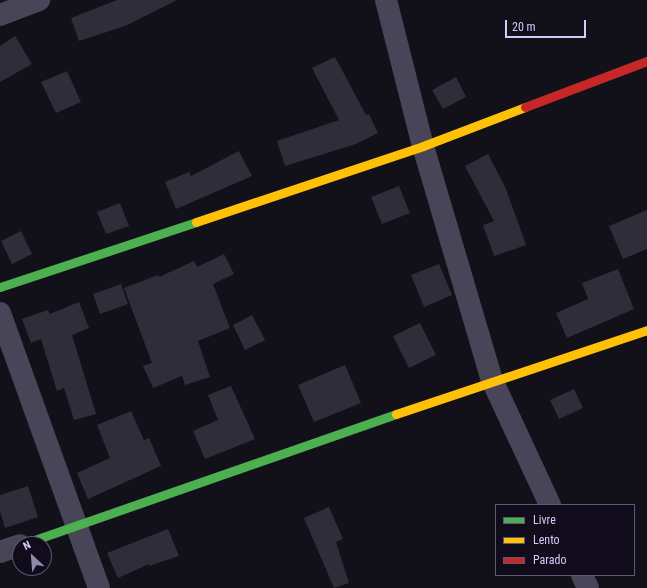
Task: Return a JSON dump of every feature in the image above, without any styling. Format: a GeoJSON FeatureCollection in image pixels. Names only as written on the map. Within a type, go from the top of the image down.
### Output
{"type":"FeatureCollection","features":[{"type":"Feature","properties":{"kind":"street"},"geometry":{"type":"LineString","coordinates":[[0,15],[39,0]]}},
{"type":"Feature","properties":{"kind":"street"},"geometry":{"type":"LineString","coordinates":[[386,0],[423,146],[492,380],[550,504]]}},
{"type":"Feature","properties":{"kind":"street"},"geometry":{"type":"LineString","coordinates":[[0,287],[423,146],[647,61]]}},
{"type":"Feature","properties":{"kind":"street"},"geometry":{"type":"LineString","coordinates":[[0,313],[75,527],[99,588]]}},
{"type":"Feature","properties":{"kind":"street"},"geometry":{"type":"LineString","coordinates":[[46,536],[492,380],[647,330]]}},
{"type":"Feature","properties":{"kind":"street"},"geometry":{"type":"LineString","coordinates":[[0,552],[12,547]]}},
{"type":"Feature","properties":{"kind":"street"},"geometry":{"type":"LineString","coordinates":[[582,576],[588,588]]}},
{"type":"Feature","properties":{"kind":"building"},"geometry":{"type":"Polygon","coordinates":[[[117,0],[177,0],[125,26],[79,41],[71,18],[117,0]]]}},
{"type":"Feature","properties":{"kind":"building"},"geometry":{"type":"Polygon","coordinates":[[[15,36],[32,64],[0,82],[0,46],[15,36]]]}},
{"type":"Feature","properties":{"kind":"building"},"geometry":{"type":"Polygon","coordinates":[[[335,57],[366,115],[369,114],[378,133],[356,144],[285,166],[277,141],[339,120],[312,68],[335,57]]]}},
{"type":"Feature","properties":{"kind":"building"},"geometry":{"type":"Polygon","coordinates":[[[67,71],[81,102],[56,113],[41,82],[67,71]]]}},
{"type":"Feature","properties":{"kind":"building"},"geometry":{"type":"Polygon","coordinates":[[[456,77],[466,97],[443,109],[432,90],[456,77]]]}},
{"type":"Feature","properties":{"kind":"building"},"geometry":{"type":"Polygon","coordinates":[[[239,151],[252,176],[176,209],[165,182],[189,172],[191,176],[239,151]]]}},
{"type":"Feature","properties":{"kind":"building"},"geometry":{"type":"Polygon","coordinates":[[[488,154],[506,189],[526,245],[494,256],[483,225],[494,221],[465,166],[488,154]]]}},
{"type":"Feature","properties":{"kind":"building"},"geometry":{"type":"Polygon","coordinates":[[[399,186],[410,213],[382,224],[371,197],[399,186]]]}},
{"type":"Feature","properties":{"kind":"building"},"geometry":{"type":"Polygon","coordinates":[[[120,203],[129,226],[106,234],[97,212],[120,203]]]}},
{"type":"Feature","properties":{"kind":"building"},"geometry":{"type":"Polygon","coordinates":[[[647,210],[647,249],[623,259],[609,226],[647,210]]]}},
{"type":"Feature","properties":{"kind":"building"},"geometry":{"type":"Polygon","coordinates":[[[21,231],[32,254],[12,264],[1,241],[21,231]]]}},
{"type":"Feature","properties":{"kind":"building"},"geometry":{"type":"Polygon","coordinates":[[[224,254],[234,274],[213,284],[230,328],[198,341],[210,377],[185,385],[182,376],[153,388],[143,366],[152,363],[124,288],[158,275],[159,277],[194,261],[197,267],[224,254]]]}},
{"type":"Feature","properties":{"kind":"building"},"geometry":{"type":"Polygon","coordinates":[[[439,264],[452,295],[424,307],[411,275],[439,264]]]}},
{"type":"Feature","properties":{"kind":"building"},"geometry":{"type":"Polygon","coordinates":[[[618,269],[634,309],[567,338],[556,313],[588,299],[582,283],[618,269]]]}},
{"type":"Feature","properties":{"kind":"building"},"geometry":{"type":"Polygon","coordinates":[[[121,284],[128,304],[100,314],[93,294],[121,284]]]}},
{"type":"Feature","properties":{"kind":"building"},"geometry":{"type":"Polygon","coordinates":[[[79,302],[89,328],[72,335],[96,414],[74,420],[64,388],[57,391],[41,339],[31,343],[22,319],[48,310],[50,314],[79,302]]]}},
{"type":"Feature","properties":{"kind":"building"},"geometry":{"type":"Polygon","coordinates":[[[252,315],[265,340],[245,350],[233,325],[252,315]]]}},
{"type":"Feature","properties":{"kind":"building"},"geometry":{"type":"Polygon","coordinates":[[[420,323],[436,355],[409,368],[393,336],[420,323]]]}},
{"type":"Feature","properties":{"kind":"building"},"geometry":{"type":"Polygon","coordinates":[[[345,365],[361,403],[314,422],[298,385],[345,365]]]}},
{"type":"Feature","properties":{"kind":"building"},"geometry":{"type":"Polygon","coordinates":[[[231,386],[255,439],[205,459],[193,431],[218,420],[208,395],[231,386]]]}},
{"type":"Feature","properties":{"kind":"building"},"geometry":{"type":"Polygon","coordinates":[[[574,389],[583,408],[559,419],[550,400],[574,389]]]}},
{"type":"Feature","properties":{"kind":"building"},"geometry":{"type":"Polygon","coordinates":[[[131,411],[144,440],[149,438],[161,466],[88,499],[77,473],[110,458],[97,425],[131,411]]]}},
{"type":"Feature","properties":{"kind":"building"},"geometry":{"type":"Polygon","coordinates":[[[28,486],[38,517],[5,528],[0,511],[0,495],[28,486]]]}},
{"type":"Feature","properties":{"kind":"building"},"geometry":{"type":"Polygon","coordinates":[[[329,507],[343,539],[336,542],[349,583],[334,588],[304,518],[329,507]]]}},
{"type":"Feature","properties":{"kind":"building"},"geometry":{"type":"Polygon","coordinates":[[[168,529],[179,556],[149,566],[149,564],[118,578],[107,553],[168,529]]]}},
{"type":"Feature","properties":{"kind":"traffic: fast"},"geometry":{"type":"LineString","coordinates":[[0,287],[196,222]]}},
{"type":"Feature","properties":{"kind":"traffic: fast"},"geometry":{"type":"LineString","coordinates":[[46,536],[396,414]]}},
{"type":"Feature","properties":{"kind":"traffic: slow"},"geometry":{"type":"LineString","coordinates":[[196,222],[423,146],[525,107]]}},
{"type":"Feature","properties":{"kind":"traffic: slow"},"geometry":{"type":"LineString","coordinates":[[396,414],[647,330]]}},
{"type":"Feature","properties":{"kind":"traffic: jam"},"geometry":{"type":"LineString","coordinates":[[525,107],[647,61]]}}]}
